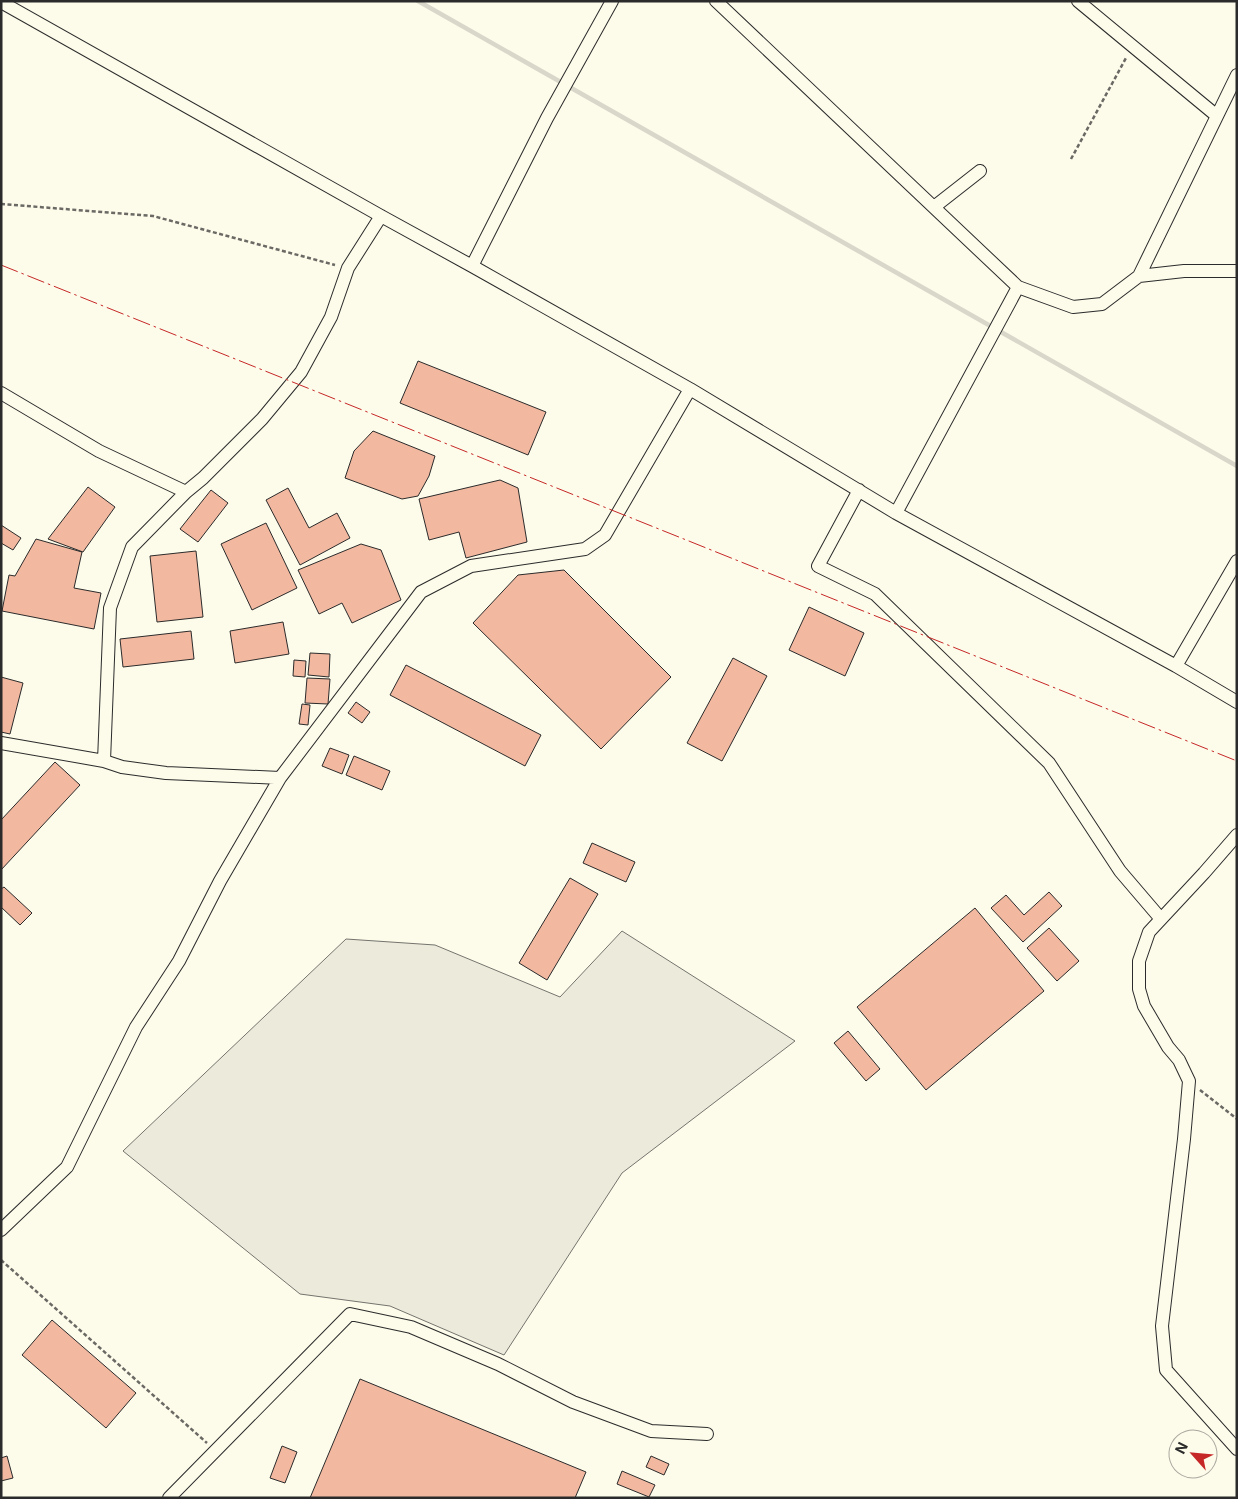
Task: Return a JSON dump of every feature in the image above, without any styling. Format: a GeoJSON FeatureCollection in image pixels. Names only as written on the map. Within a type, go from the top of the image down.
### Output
{"type":"FeatureCollection","features":[{"type":"Feature","properties":{"kind":"street"},"geometry":{"type":"LineString","coordinates":[[472,266],[547,118],[612,1]]}},
{"type":"Feature","properties":{"kind":"street"},"geometry":{"type":"LineString","coordinates":[[716,1],[1018,287],[1073,307],[1102,304],[1139,276],[1237,75]]}},
{"type":"Feature","properties":{"kind":"street"},"geometry":{"type":"LineString","coordinates":[[1078,1],[1217,116]]}},
{"type":"Feature","properties":{"kind":"street"},"geometry":{"type":"LineString","coordinates":[[1,2],[690,389],[896,513],[1176,666],[1237,702]]}},
{"type":"Feature","properties":{"kind":"street"},"geometry":{"type":"LineString","coordinates":[[934,207],[980,171]]}},
{"type":"Feature","properties":{"kind":"street"},"geometry":{"type":"LineString","coordinates":[[104,761],[110,608],[132,547],[262,419],[301,372],[331,317],[348,268],[381,216]]}},
{"type":"Feature","properties":{"kind":"street"},"geometry":{"type":"LineString","coordinates":[[1139,276],[1184,271],[1237,271]]}},
{"type":"Feature","properties":{"kind":"street"},"geometry":{"type":"LineString","coordinates":[[896,513],[1018,287]]}},
{"type":"Feature","properties":{"kind":"street"},"geometry":{"type":"LineString","coordinates":[[1,1230],[67,1167],[136,1027],[179,960],[220,881],[280,778],[421,592],[470,566],[585,549],[605,535],[690,389]]}},
{"type":"Feature","properties":{"kind":"street"},"geometry":{"type":"LineString","coordinates":[[1,393],[99,451],[186,492]]}},
{"type":"Feature","properties":{"kind":"street"},"geometry":{"type":"LineString","coordinates":[[859,490],[818,566],[875,594],[1049,763],[1120,871],[1161,919]]}},
{"type":"Feature","properties":{"kind":"street"},"geometry":{"type":"LineString","coordinates":[[1176,666],[1237,562]]}},
{"type":"Feature","properties":{"kind":"street"},"geometry":{"type":"LineString","coordinates":[[1,744],[104,761],[122,767],[166,773],[280,778]]}},
{"type":"Feature","properties":{"kind":"street"},"geometry":{"type":"LineString","coordinates":[[1237,835],[1149,932],[1139,961],[1139,990],[1144,1006],[1189,1081],[1162,1326],[1166,1370],[1237,1449]]}},
{"type":"Feature","properties":{"kind":"street"},"geometry":{"type":"LineString","coordinates":[[169,1498],[350,1314],[410,1326],[498,1364],[573,1402],[651,1431],[707,1434]]}},
{"type":"Feature","properties":{"kind":"path"},"geometry":{"type":"LineString","coordinates":[[1070,159],[1132,46]]}},
{"type":"Feature","properties":{"kind":"path"},"geometry":{"type":"LineString","coordinates":[[1,204],[153,216],[348,268]]}},
{"type":"Feature","properties":{"kind":"path"},"geometry":{"type":"LineString","coordinates":[[1189,1081],[1237,1119]]}},
{"type":"Feature","properties":{"kind":"path"},"geometry":{"type":"LineString","coordinates":[[1,1260],[215,1450]]}},
{"type":"Feature","properties":{"kind":"shaded area"},"geometry":{"type":"Polygon","coordinates":[[[622,931],[795,1041],[622,1173],[504,1355],[390,1306],[300,1294],[123,1151],[346,939],[435,945],[560,997],[622,931]]]}},
{"type":"Feature","properties":{"kind":"building"},"geometry":{"type":"Polygon","coordinates":[[[418,361],[546,412],[528,455],[400,403],[418,361]]]}},
{"type":"Feature","properties":{"kind":"building"},"geometry":{"type":"Polygon","coordinates":[[[373,431],[435,456],[429,476],[418,496],[402,499],[345,478],[354,451],[373,431]]]}},
{"type":"Feature","properties":{"kind":"building"},"geometry":{"type":"Polygon","coordinates":[[[500,480],[518,488],[527,542],[466,558],[459,532],[429,540],[419,499],[500,480]]]}},
{"type":"Feature","properties":{"kind":"building"},"geometry":{"type":"Polygon","coordinates":[[[88,487],[115,507],[83,552],[48,539],[88,487]]]}},
{"type":"Feature","properties":{"kind":"building"},"geometry":{"type":"Polygon","coordinates":[[[288,488],[309,528],[337,513],[350,538],[300,565],[266,500],[288,488]]]}},
{"type":"Feature","properties":{"kind":"building"},"geometry":{"type":"Polygon","coordinates":[[[211,490],[228,503],[198,542],[180,529],[211,490]]]}},
{"type":"Feature","properties":{"kind":"building"},"geometry":{"type":"Polygon","coordinates":[[[266,523],[297,588],[252,610],[221,544],[266,523]]]}},
{"type":"Feature","properties":{"kind":"building"},"geometry":{"type":"Polygon","coordinates":[[[1,525],[21,538],[13,550],[1,543],[1,525]]]}},
{"type":"Feature","properties":{"kind":"building"},"geometry":{"type":"Polygon","coordinates":[[[36,539],[82,552],[74,588],[101,593],[94,629],[2,611],[9,575],[15,576],[36,539]]]}},
{"type":"Feature","properties":{"kind":"building"},"geometry":{"type":"Polygon","coordinates":[[[361,544],[381,550],[401,600],[352,623],[342,603],[319,614],[298,570],[361,544]]]}},
{"type":"Feature","properties":{"kind":"building"},"geometry":{"type":"Polygon","coordinates":[[[196,551],[203,617],[157,622],[150,556],[196,551]]]}},
{"type":"Feature","properties":{"kind":"building"},"geometry":{"type":"Polygon","coordinates":[[[564,570],[671,677],[601,749],[473,623],[518,575],[564,570]]]}},
{"type":"Feature","properties":{"kind":"building"},"geometry":{"type":"Polygon","coordinates":[[[809,607],[864,633],[845,676],[789,650],[809,607]]]}},
{"type":"Feature","properties":{"kind":"building"},"geometry":{"type":"Polygon","coordinates":[[[283,622],[289,654],[235,663],[230,631],[283,622]]]}},
{"type":"Feature","properties":{"kind":"building"},"geometry":{"type":"Polygon","coordinates":[[[191,631],[194,659],[123,667],[120,639],[191,631]]]}},
{"type":"Feature","properties":{"kind":"building"},"geometry":{"type":"Polygon","coordinates":[[[310,653],[330,654],[329,677],[308,675],[310,653]]]}},
{"type":"Feature","properties":{"kind":"building"},"geometry":{"type":"Polygon","coordinates":[[[733,658],[767,676],[722,761],[687,743],[733,658]]]}},
{"type":"Feature","properties":{"kind":"building"},"geometry":{"type":"Polygon","coordinates":[[[294,660],[306,661],[305,677],[293,676],[294,660]]]}},
{"type":"Feature","properties":{"kind":"building"},"geometry":{"type":"Polygon","coordinates":[[[406,665],[541,735],[525,766],[390,695],[406,665]]]}},
{"type":"Feature","properties":{"kind":"building"},"geometry":{"type":"Polygon","coordinates":[[[1,677],[23,683],[10,734],[1,732],[1,677]]]}},
{"type":"Feature","properties":{"kind":"building"},"geometry":{"type":"Polygon","coordinates":[[[307,678],[330,679],[328,704],[305,703],[307,678]]]}},
{"type":"Feature","properties":{"kind":"building"},"geometry":{"type":"Polygon","coordinates":[[[356,702],[370,712],[362,723],[348,713],[356,702]]]}},
{"type":"Feature","properties":{"kind":"building"},"geometry":{"type":"Polygon","coordinates":[[[302,704],[310,705],[308,725],[299,724],[302,704]]]}},
{"type":"Feature","properties":{"kind":"building"},"geometry":{"type":"Polygon","coordinates":[[[330,748],[349,755],[342,774],[322,766],[330,748]]]}},
{"type":"Feature","properties":{"kind":"building"},"geometry":{"type":"Polygon","coordinates":[[[354,756],[390,771],[382,790],[346,775],[354,756]]]}},
{"type":"Feature","properties":{"kind":"building"},"geometry":{"type":"Polygon","coordinates":[[[55,762],[80,785],[1,870],[1,820],[55,762]]]}},
{"type":"Feature","properties":{"kind":"building"},"geometry":{"type":"Polygon","coordinates":[[[592,843],[635,862],[626,882],[583,863],[592,843]]]}},
{"type":"Feature","properties":{"kind":"building"},"geometry":{"type":"Polygon","coordinates":[[[570,878],[598,894],[547,980],[519,963],[570,878]]]}},
{"type":"Feature","properties":{"kind":"building"},"geometry":{"type":"Polygon","coordinates":[[[4,887],[32,913],[20,925],[1,907],[1,889],[4,887]]]}},
{"type":"Feature","properties":{"kind":"building"},"geometry":{"type":"Polygon","coordinates":[[[1049,892],[1062,906],[1023,942],[991,908],[1006,895],[1024,915],[1049,892]]]}},
{"type":"Feature","properties":{"kind":"building"},"geometry":{"type":"Polygon","coordinates":[[[975,908],[1044,991],[926,1090],[857,1007],[975,908]]]}},
{"type":"Feature","properties":{"kind":"building"},"geometry":{"type":"Polygon","coordinates":[[[1049,928],[1079,961],[1057,981],[1027,948],[1049,928]]]}},
{"type":"Feature","properties":{"kind":"building"},"geometry":{"type":"Polygon","coordinates":[[[848,1031],[880,1069],[866,1081],[834,1043],[848,1031]]]}},
{"type":"Feature","properties":{"kind":"building"},"geometry":{"type":"Polygon","coordinates":[[[52,1320],[136,1393],[106,1428],[22,1355],[52,1320]]]}},
{"type":"Feature","properties":{"kind":"building"},"geometry":{"type":"Polygon","coordinates":[[[360,1379],[586,1472],[575,1498],[310,1498],[360,1379]]]}},
{"type":"Feature","properties":{"kind":"building"},"geometry":{"type":"Polygon","coordinates":[[[282,1446],[297,1452],[285,1483],[270,1478],[282,1446]]]}},
{"type":"Feature","properties":{"kind":"building"},"geometry":{"type":"Polygon","coordinates":[[[7,1456],[13,1478],[1,1481],[1,1458],[7,1456]]]}},
{"type":"Feature","properties":{"kind":"building"},"geometry":{"type":"Polygon","coordinates":[[[651,1456],[669,1464],[664,1475],[646,1467],[651,1456]]]}},
{"type":"Feature","properties":{"kind":"building"},"geometry":{"type":"Polygon","coordinates":[[[622,1471],[655,1485],[649,1497],[617,1484],[622,1471]]]}},
{"type":"Feature","properties":{"kind":"waterway"},"geometry":{"type":"LineString","coordinates":[[418,1],[1237,466]]}},
{"type":"Feature","properties":{"kind":"power"},"geometry":{"type":"LineString","coordinates":[[1,265],[1237,761]]}}]}
